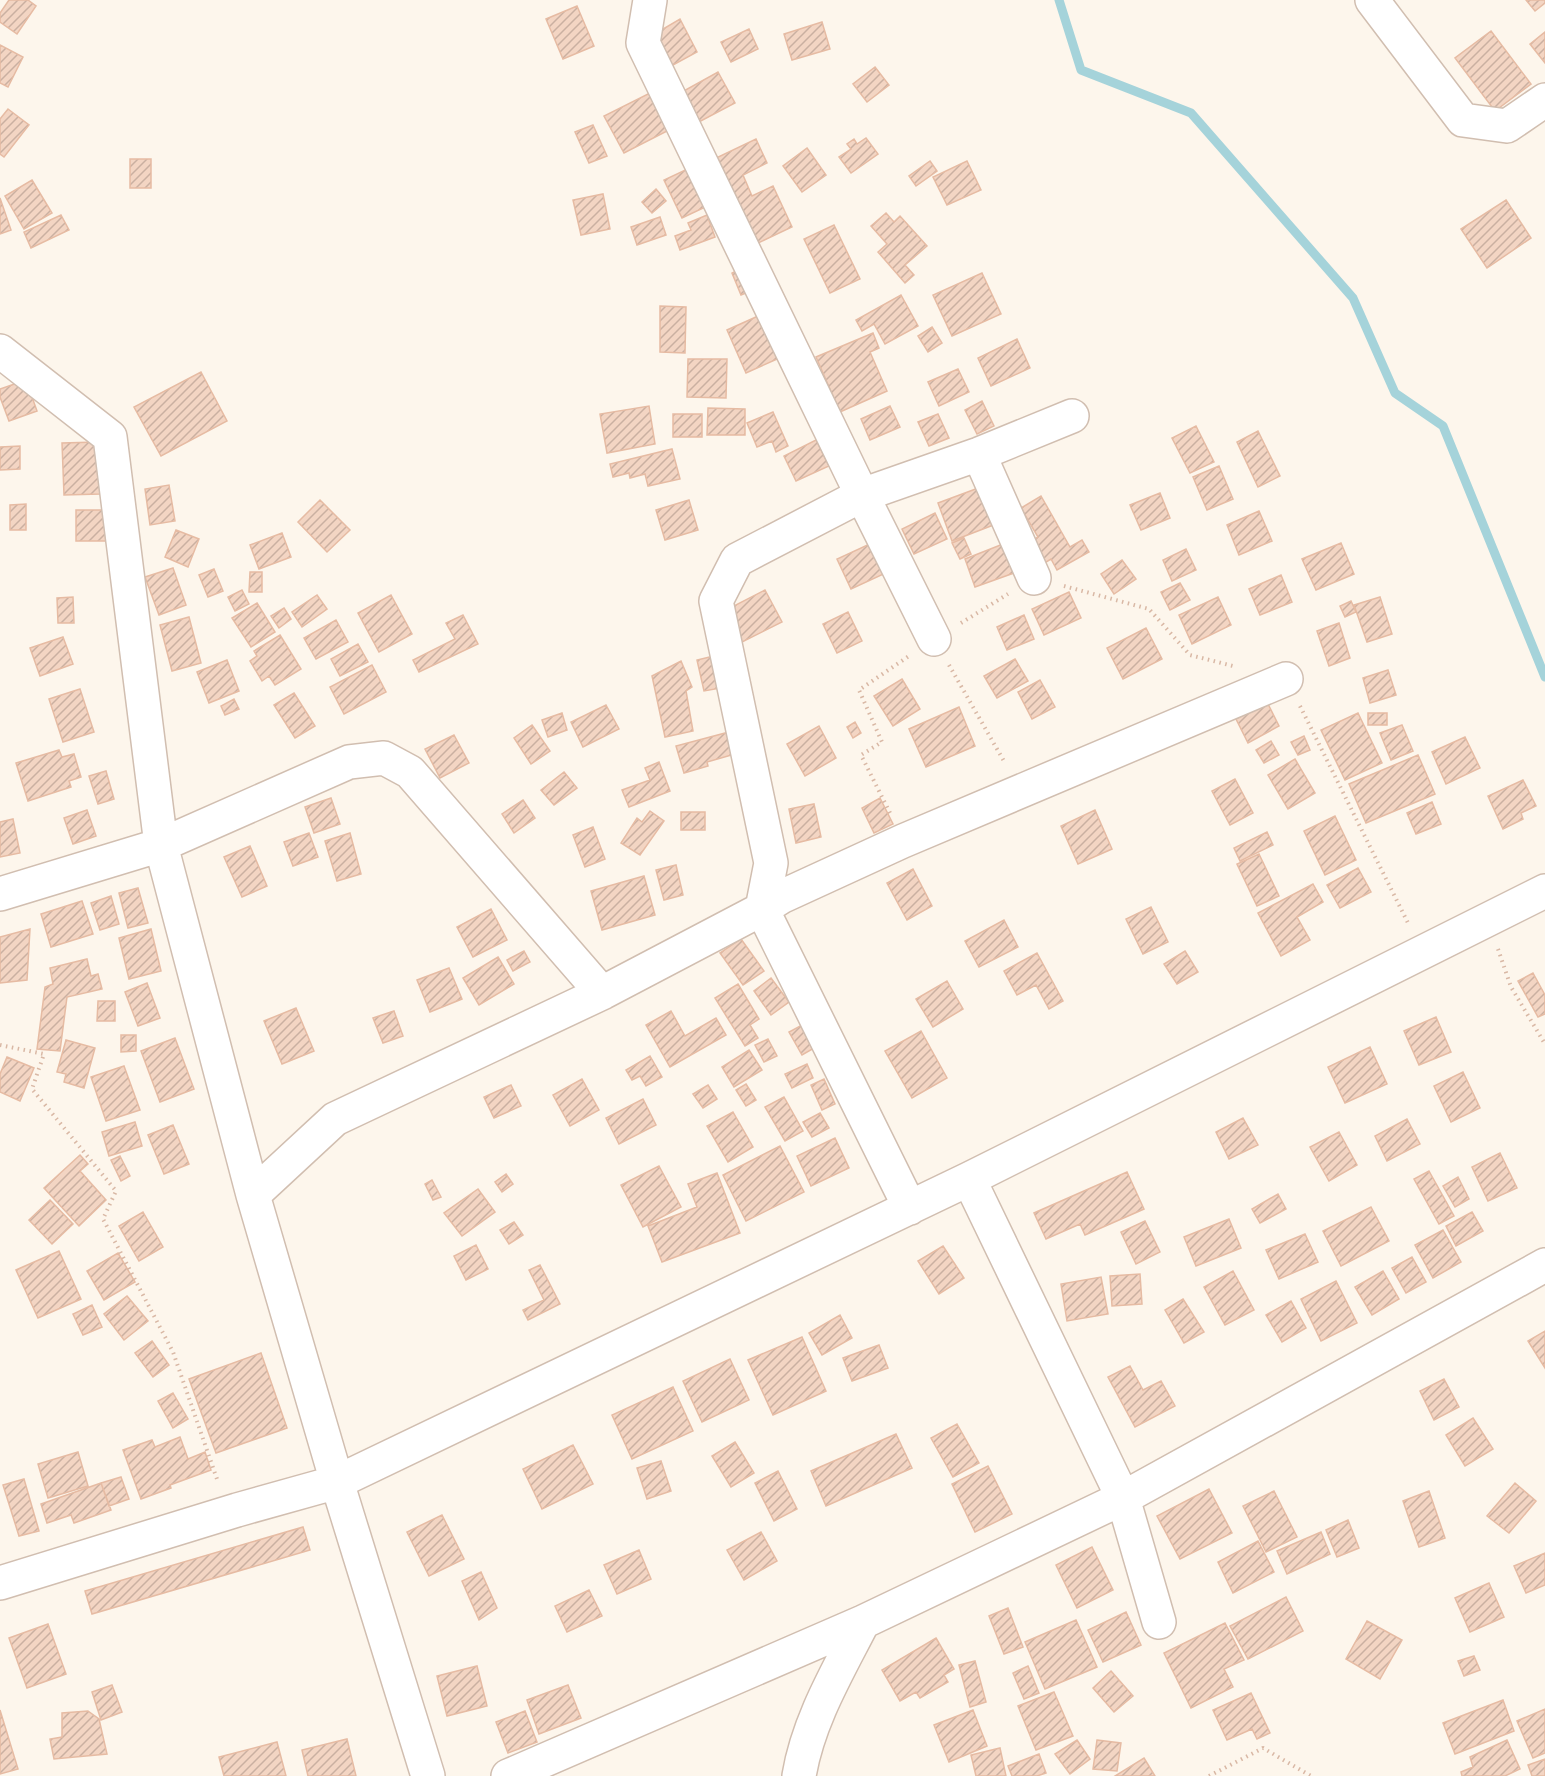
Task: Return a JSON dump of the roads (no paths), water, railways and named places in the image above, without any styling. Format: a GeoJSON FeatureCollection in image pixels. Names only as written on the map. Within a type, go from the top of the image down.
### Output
{"type":"FeatureCollection","features":[{"type":"Feature","properties":{"kind":"street"},"geometry":{"type":"LineString","coordinates":[[650,0],[643,43],[934,639]]}},
{"type":"Feature","properties":{"kind":"street"},"geometry":{"type":"LineString","coordinates":[[1372,0],[1463,120],[1507,126],[1545,100]]}},
{"type":"Feature","properties":{"kind":"street"},"geometry":{"type":"LineString","coordinates":[[0,351],[110,437],[161,845],[253,1195],[337,1482],[428,1776]]}},
{"type":"Feature","properties":{"kind":"street"},"geometry":{"type":"LineString","coordinates":[[910,1208],[762,909],[771,863],[716,601],[737,560],[862,495],[979,454],[1072,416]]}},
{"type":"Feature","properties":{"kind":"street"},"geometry":{"type":"LineString","coordinates":[[979,454],[1034,578]]}},
{"type":"Feature","properties":{"kind":"street"},"geometry":{"type":"LineString","coordinates":[[253,1195],[334,1119],[602,993],[781,897],[903,841],[1286,679]]}},
{"type":"Feature","properties":{"kind":"street"},"geometry":{"type":"LineString","coordinates":[[0,894],[161,845],[349,762],[384,758],[410,772],[602,993]]}},
{"type":"Feature","properties":{"kind":"street"},"geometry":{"type":"LineString","coordinates":[[0,1583],[237,1510],[337,1482],[910,1208],[1545,891]]}},
{"type":"Feature","properties":{"kind":"street"},"geometry":{"type":"LineString","coordinates":[[969,1179],[1123,1498],[1159,1622]]}},
{"type":"Feature","properties":{"kind":"street"},"geometry":{"type":"LineString","coordinates":[[508,1776],[863,1622],[1123,1498],[1545,1265]]}},
{"type":"Feature","properties":{"kind":"street"},"geometry":{"type":"LineString","coordinates":[[799,1776],[803,1750],[828,1691],[863,1622]]}},
{"type":"Feature","properties":{"kind":"waterway"},"geometry":{"type":"LineString","coordinates":[[1059,0],[1081,70],[1191,113],[1353,298],[1395,393],[1443,426],[1545,677]]}}]}
